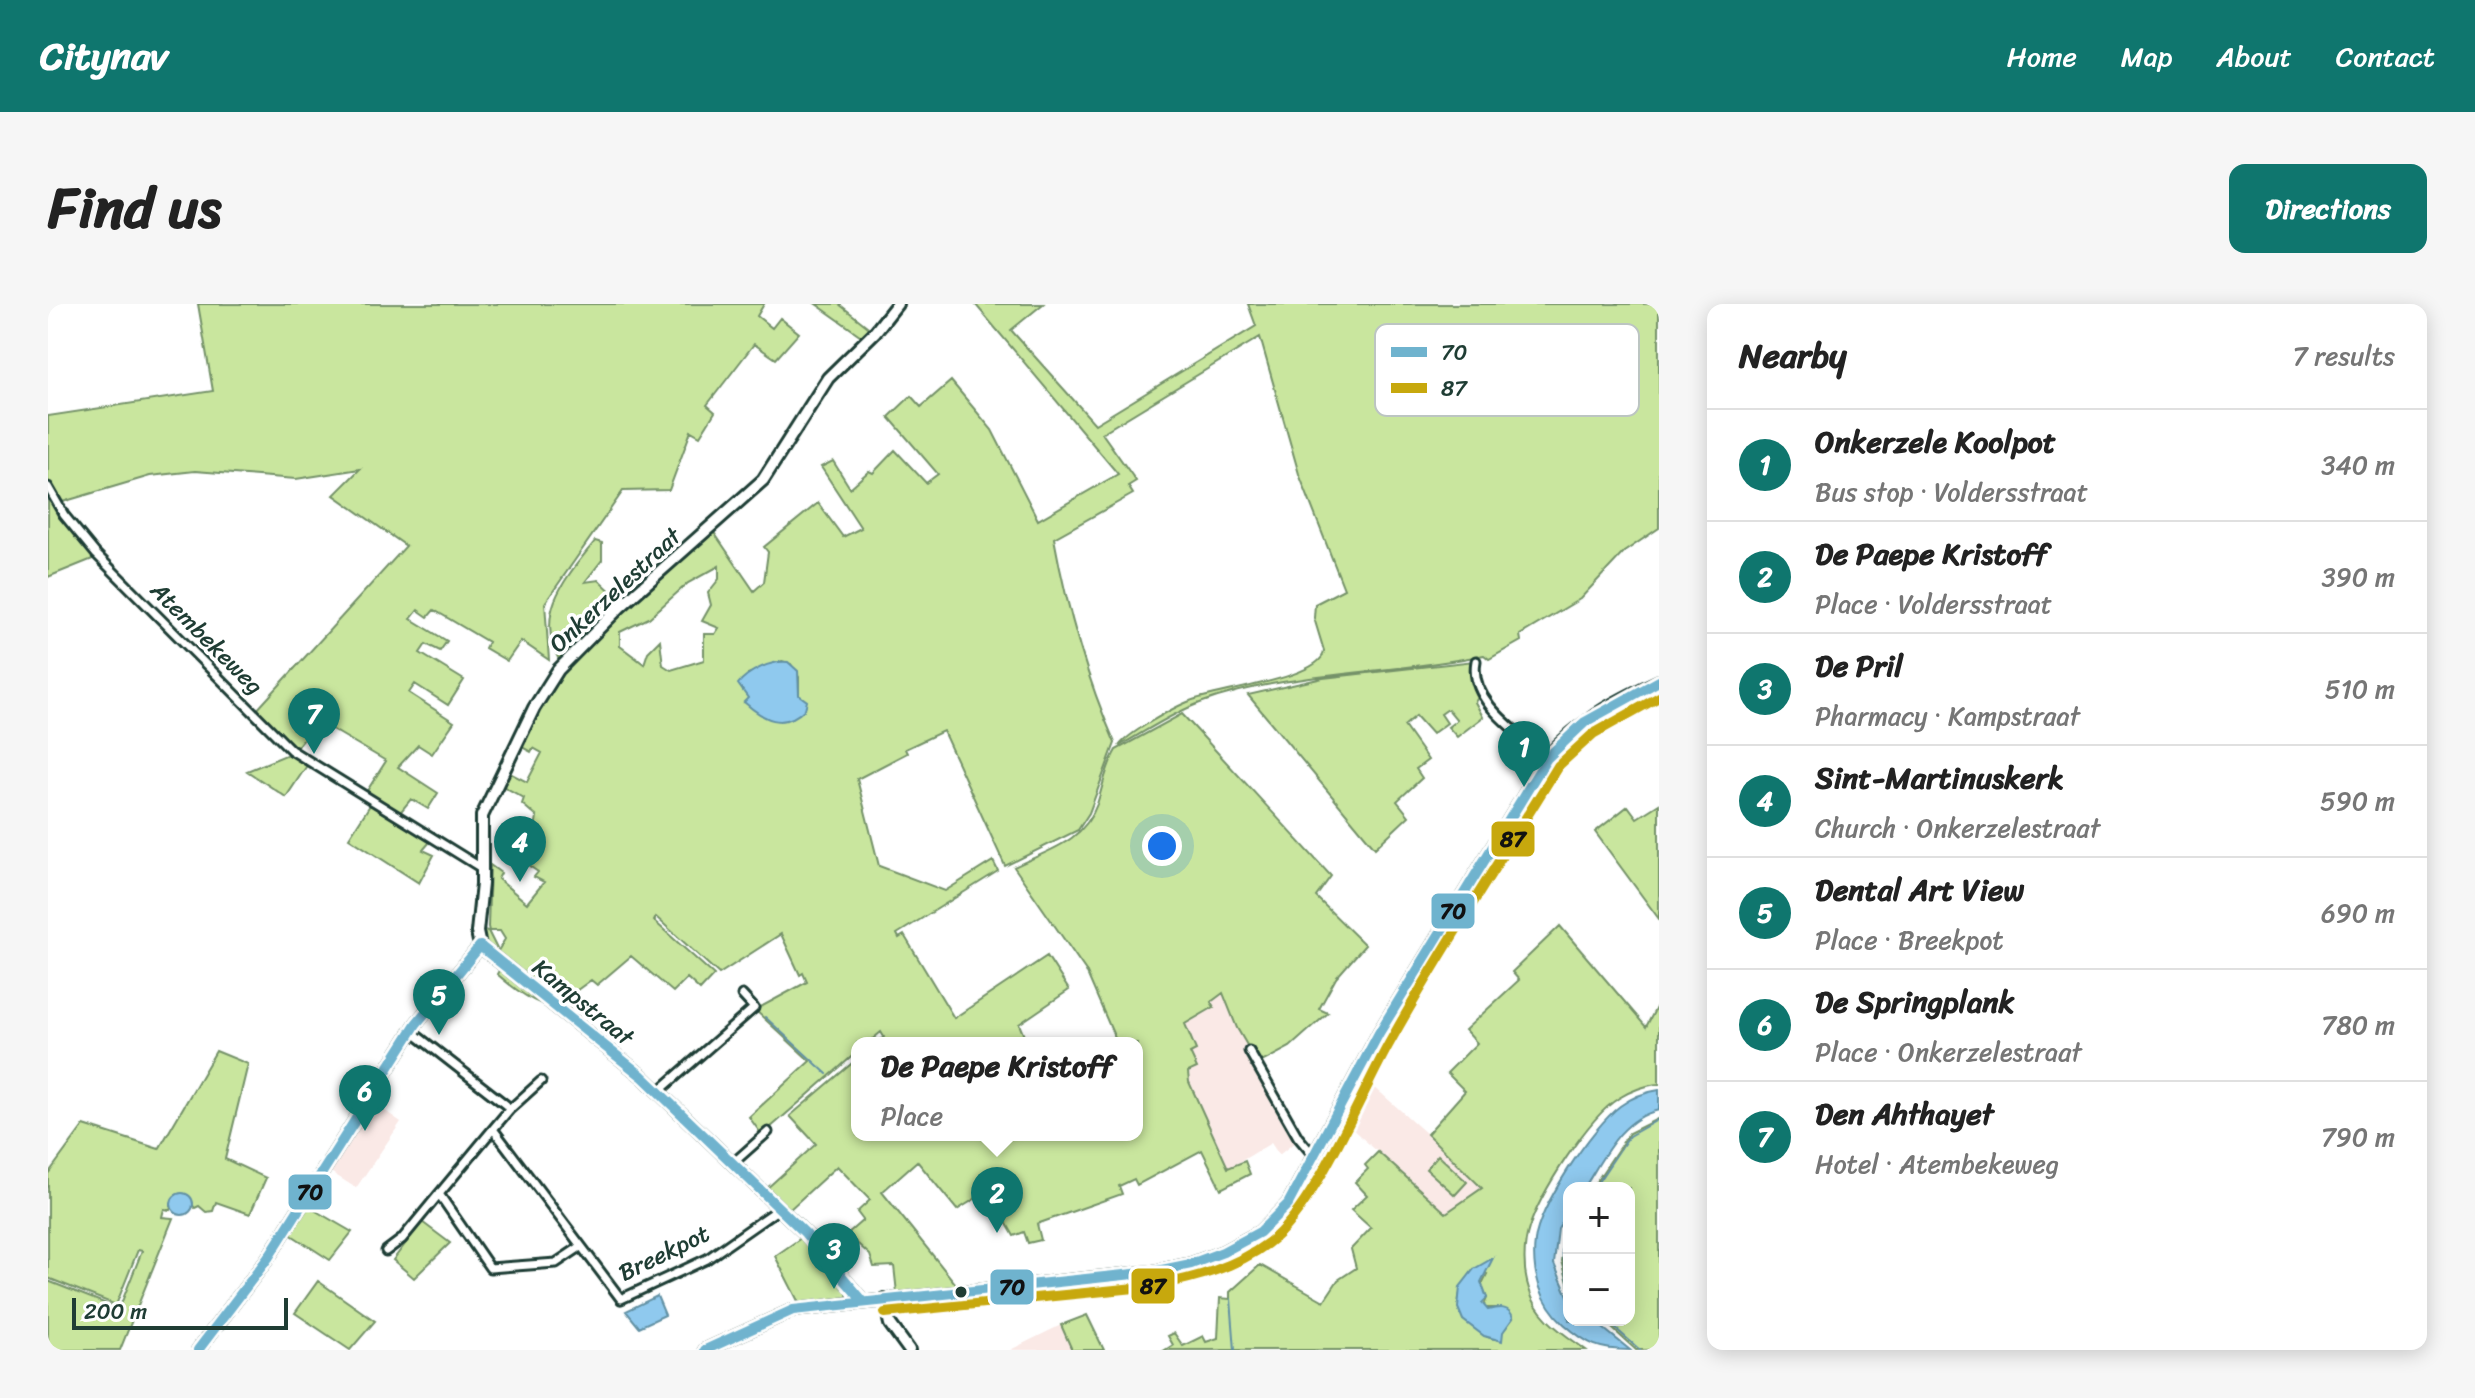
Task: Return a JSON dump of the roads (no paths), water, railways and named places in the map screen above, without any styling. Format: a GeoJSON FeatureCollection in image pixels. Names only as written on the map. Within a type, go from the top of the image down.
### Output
{"type":"FeatureCollection","features":[{"type":"Feature","properties":{"kind":"street","name":"Onkerzelestraat"},"geometry":{"type":"LineString","coordinates":[[480,946],[477,932],[483,869],[482,816],[534,708],[558,670],[620,607],[763,480],[828,378],[875,332],[897,304]]}},
{"type":"Feature","properties":{"kind":"street","name":"Atembekeweg"},"geometry":{"type":"LineString","coordinates":[[48,487],[64,515],[96,554],[291,750],[483,869]]}},
{"type":"Feature","properties":{"kind":"street"},"geometry":{"type":"LineString","coordinates":[[1476,661],[1476,682],[1483,697],[1547,758]]}},
{"type":"Feature","properties":{"kind":"street"},"geometry":{"type":"LineString","coordinates":[[705,1350],[793,1310],[862,1300],[1152,1272],[1191,1264],[1233,1247],[1276,1219],[1314,1156],[1379,1033],[1547,758],[1587,718],[1659,681]]}},
{"type":"Feature","properties":{"kind":"street"},"geometry":{"type":"LineString","coordinates":[[198,1350],[273,1249],[411,1031],[480,946]]}},
{"type":"Feature","properties":{"kind":"street","name":"Kampstraat"},"geometry":{"type":"LineString","coordinates":[[480,946],[589,1030],[658,1092],[780,1208],[833,1263],[862,1300]]}},
{"type":"Feature","properties":{"kind":"street"},"geometry":{"type":"LineString","coordinates":[[658,1092],[754,1008],[742,995]]}},
{"type":"Feature","properties":{"kind":"street"},"geometry":{"type":"LineString","coordinates":[[411,1031],[509,1110]]}},
{"type":"Feature","properties":{"kind":"street"},"geometry":{"type":"LineString","coordinates":[[1249,1051],[1298,1137],[1314,1156]]}},
{"type":"Feature","properties":{"kind":"street"},"geometry":{"type":"LineString","coordinates":[[386,1251],[402,1239],[509,1110],[541,1081]]}},
{"type":"Feature","properties":{"kind":"street","name":"Breekpot"},"geometry":{"type":"LineString","coordinates":[[493,1129],[621,1299],[707,1259],[780,1208]]}},
{"type":"Feature","properties":{"kind":"street"},"geometry":{"type":"LineString","coordinates":[[732,1164],[768,1132]]}},
{"type":"Feature","properties":{"kind":"street"},"geometry":{"type":"LineString","coordinates":[[439,1194],[490,1268],[556,1263],[580,1247]]}},
{"type":"Feature","properties":{"kind":"street"},"geometry":{"type":"LineString","coordinates":[[884,1299],[890,1324],[909,1350]]}},
{"type":"Feature","properties":{"kind":"water"},"geometry":{"type":"Polygon","coordinates":[[[788,662],[798,671],[799,695],[807,701],[805,709],[789,720],[773,720],[744,702],[748,698],[738,684],[761,667],[788,662]]]}},
{"type":"Feature","properties":{"kind":"water"},"geometry":{"type":"Polygon","coordinates":[[[1659,1090],[1659,1110],[1645,1115],[1623,1130],[1588,1182],[1563,1182],[1563,1221],[1558,1229],[1554,1264],[1563,1284],[1563,1323],[1549,1307],[1536,1275],[1534,1253],[1539,1226],[1556,1189],[1595,1131],[1624,1103],[1659,1090]]]}},
{"type":"Feature","properties":{"kind":"water"},"geometry":{"type":"Polygon","coordinates":[[[182,1193],[193,1204],[182,1215],[171,1204],[182,1193]]]}},
{"type":"Feature","properties":{"kind":"water"},"geometry":{"type":"Polygon","coordinates":[[[1493,1258],[1481,1282],[1487,1298],[1482,1303],[1488,1310],[1504,1308],[1512,1314],[1502,1341],[1484,1336],[1463,1320],[1458,1308],[1460,1287],[1474,1269],[1493,1258]]]}},
{"type":"Feature","properties":{"kind":"water"},"geometry":{"type":"Polygon","coordinates":[[[657,1296],[665,1315],[639,1327],[626,1311],[657,1296]]]}},
{"type":"Feature","properties":{"kind":"water"},"geometry":{"type":"Polygon","coordinates":[[[1567,1326],[1600,1326],[1630,1350],[1602,1347],[1567,1326]]]}},
{"type":"Feature","properties":{"kind":"waterway"},"geometry":{"type":"LineString","coordinates":[[765,1017],[827,1074]]}},
{"type":"Feature","properties":{"kind":"waterway"},"geometry":{"type":"LineString","coordinates":[[1598,1182],[1629,1136],[1659,1119]]}},
{"type":"Feature","properties":{"kind":"waterway"},"geometry":{"type":"LineString","coordinates":[[1563,1248],[1563,1256]]}},
{"type":"Feature","properties":{"kind":"waterway"},"geometry":{"type":"LineString","coordinates":[[1231,1299],[1235,1350]]}},
{"type":"Feature","properties":{"kind":"waterway"},"geometry":{"type":"LineString","coordinates":[[1613,1326],[1640,1350]]}},
{"type":"Feature","properties":{"kind":"place","name":"Den Ahthayet"},"geometry":{"type":"Point","coordinates":[314,754]}},
{"type":"Feature","properties":{"kind":"place","name":"Onkerzele Koolpot"},"geometry":{"type":"Point","coordinates":[1524,787]}},
{"type":"Feature","properties":{"kind":"place","name":"Sint-Martinuskerk"},"geometry":{"type":"Point","coordinates":[520,882]}},
{"type":"Feature","properties":{"kind":"place","name":"Dental Art View"},"geometry":{"type":"Point","coordinates":[439,1035]}},
{"type":"Feature","properties":{"kind":"place","name":"De Springplank"},"geometry":{"type":"Point","coordinates":[365,1131]}},
{"type":"Feature","properties":{"kind":"place","name":"De Paepe Kristoff"},"geometry":{"type":"Point","coordinates":[997,1233]}},
{"type":"Feature","properties":{"kind":"place","name":"De Pril"},"geometry":{"type":"Point","coordinates":[834,1289]}}]}
